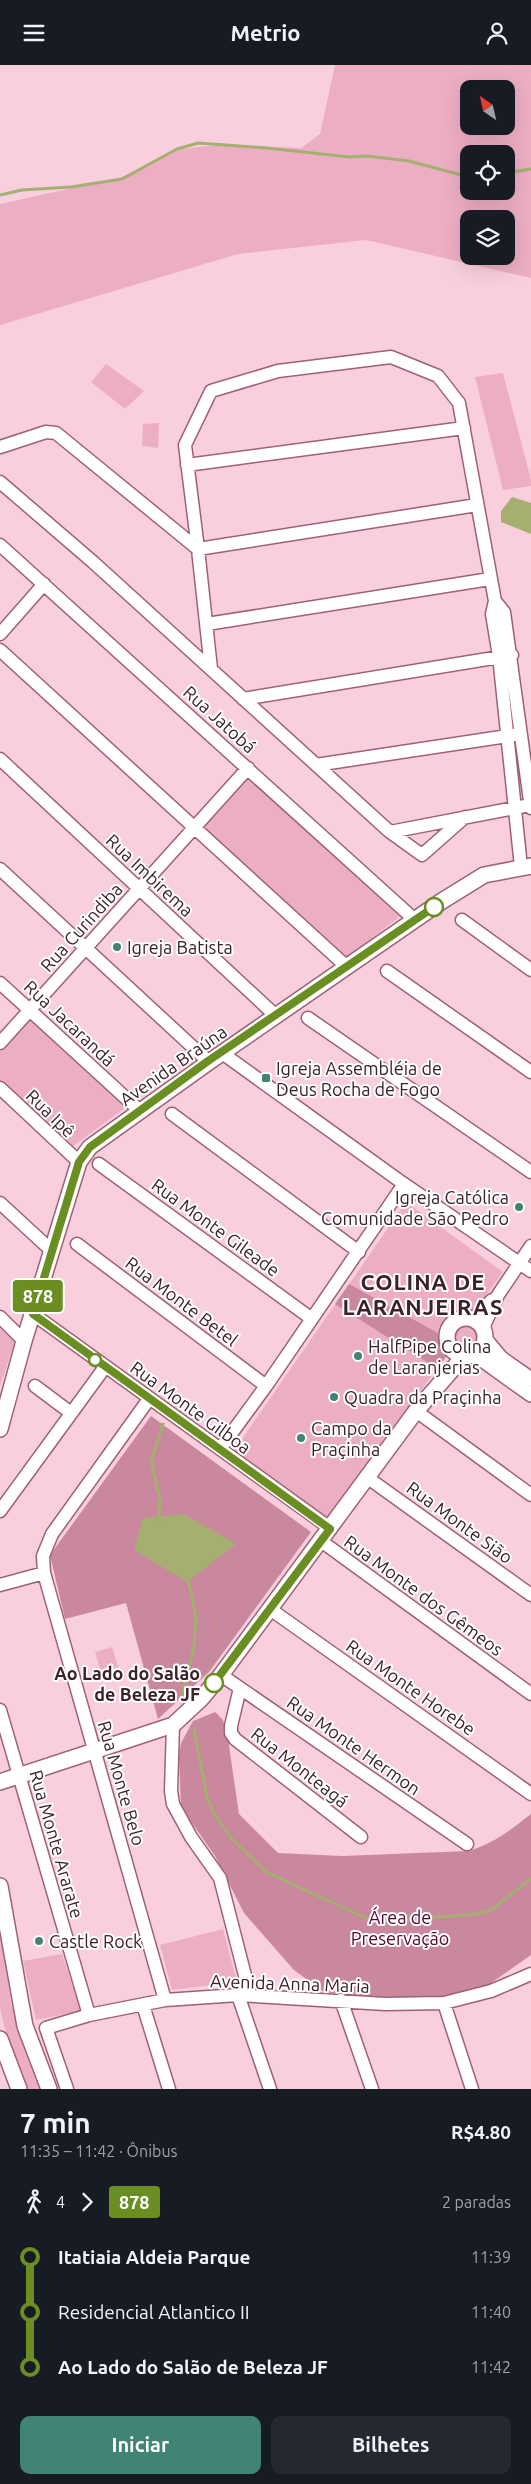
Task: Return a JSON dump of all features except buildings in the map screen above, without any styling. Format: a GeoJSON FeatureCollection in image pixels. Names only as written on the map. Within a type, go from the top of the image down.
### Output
{"type":"FeatureCollection","features":[{"type":"Feature","properties":{"kind":"street"},"geometry":{"type":"LineString","coordinates":[[211,669],[184,445],[211,391],[278,371],[391,357],[438,376],[460,403],[490,579],[495,601],[504,612],[507,736],[515,808],[526,866]]}},
{"type":"Feature","properties":{"kind":"street"},"geometry":{"type":"LineString","coordinates":[[187,465],[464,428]]}},
{"type":"Feature","properties":{"kind":"street"},"geometry":{"type":"LineString","coordinates":[[0,447],[46,432],[56,433],[198,549],[477,505]]}},
{"type":"Feature","properties":{"kind":"street"},"geometry":{"type":"LineString","coordinates":[[0,482],[93,562],[390,832],[422,855],[465,817]]}},
{"type":"Feature","properties":{"kind":"street","name":"Rua Jatobá"},"geometry":{"type":"LineString","coordinates":[[0,545],[416,920]]}},
{"type":"Feature","properties":{"kind":"street"},"geometry":{"type":"LineString","coordinates":[[207,624],[490,579]]}},
{"type":"Feature","properties":{"kind":"street"},"geometry":{"type":"LineString","coordinates":[[0,634],[44,584]]}},
{"type":"Feature","properties":{"kind":"street"},"geometry":{"type":"LineString","coordinates":[[0,650],[347,967]]}},
{"type":"Feature","properties":{"kind":"street"},"geometry":{"type":"LineString","coordinates":[[242,699],[505,656]]}},
{"type":"Feature","properties":{"kind":"street"},"geometry":{"type":"LineString","coordinates":[[390,832],[531,806],[522,734],[505,656]]}},
{"type":"Feature","properties":{"kind":"street"},"geometry":{"type":"LineString","coordinates":[[316,765],[522,734]]}},
{"type":"Feature","properties":{"kind":"street","name":"Rua Imbirema"},"geometry":{"type":"LineString","coordinates":[[0,759],[276,1016]]}},
{"type":"Feature","properties":{"kind":"street","name":"Rua Curindiba"},"geometry":{"type":"LineString","coordinates":[[0,1043],[248,768]]}},
{"type":"Feature","properties":{"kind":"street","name":"Avenida Braúna"},"geometry":{"type":"LineString","coordinates":[[0,1429],[24,1341],[79,1162],[90,1147],[208,1061],[484,875],[526,866]]}},
{"type":"Feature","properties":{"kind":"street"},"geometry":{"type":"LineString","coordinates":[[0,869],[208,1061]]}},
{"type":"Feature","properties":{"kind":"street"},"geometry":{"type":"LineString","coordinates":[[462,920],[531,970]]}},
{"type":"Feature","properties":{"kind":"street"},"geometry":{"type":"LineString","coordinates":[[387,971],[531,1072]]}},
{"type":"Feature","properties":{"kind":"street","name":"Rua Jacarandá"},"geometry":{"type":"LineString","coordinates":[[0,983],[139,1111]]}},
{"type":"Feature","properties":{"kind":"street"},"geometry":{"type":"LineString","coordinates":[[308,1018],[531,1172]]}},
{"type":"Feature","properties":{"kind":"street"},"geometry":{"type":"LineString","coordinates":[[222,1053],[404,1184],[531,1271]]}},
{"type":"Feature","properties":{"kind":"street","name":"Rua Ipê"},"geometry":{"type":"LineString","coordinates":[[0,1088],[79,1162]]}},
{"type":"Feature","properties":{"kind":"street"},"geometry":{"type":"LineString","coordinates":[[172,1114],[359,1252]]}},
{"type":"Feature","properties":{"kind":"street","name":"Rua Monte Gileade"},"geometry":{"type":"LineString","coordinates":[[100,1164],[312,1319]]}},
{"type":"Feature","properties":{"kind":"street"},"geometry":{"type":"LineString","coordinates":[[220,1449],[266,1386],[404,1184]]}},
{"type":"Feature","properties":{"kind":"street"},"geometry":{"type":"LineString","coordinates":[[0,1203],[52,1251]]}},
{"type":"Feature","properties":{"kind":"street","name":"Rua Monte Betel"},"geometry":{"type":"LineString","coordinates":[[77,1244],[266,1386]]}},
{"type":"Feature","properties":{"kind":"street"},"geometry":{"type":"LineString","coordinates":[[0,1782],[173,1725],[201,1699],[330,1529],[416,1411],[463,1354],[481,1349],[481,1329],[498,1295],[531,1246]]}},
{"type":"Feature","properties":{"kind":"street","name":"Rua Monte Gilboa"},"geometry":{"type":"LineString","coordinates":[[33,1314],[330,1529]]}},
{"type":"Feature","properties":{"kind":"street"},"geometry":{"type":"LineString","coordinates":[[0,1317],[24,1341]]}},
{"type":"Feature","properties":{"kind":"street"},"geometry":{"type":"LineString","coordinates":[[531,1381],[501,1359],[481,1329],[460,1319],[451,1325],[447,1338],[463,1354],[485,1361],[531,1393]]}},
{"type":"Feature","properties":{"kind":"street"},"geometry":{"type":"LineString","coordinates":[[0,1511],[105,1367]]}},
{"type":"Feature","properties":{"kind":"street"},"geometry":{"type":"LineString","coordinates":[[36,1386],[72,1413]]}},
{"type":"Feature","properties":{"kind":"street","name":"Rua Monte Belo"},"geometry":{"type":"LineString","coordinates":[[149,1399],[52,1534],[42,1556],[44,1573],[96,1751],[165,2001]]}},
{"type":"Feature","properties":{"kind":"street"},"geometry":{"type":"LineString","coordinates":[[416,1411],[531,1495]]}},
{"type":"Feature","properties":{"kind":"street","name":"Rua Monte Sião"},"geometry":{"type":"LineString","coordinates":[[368,1478],[531,1595]]}},
{"type":"Feature","properties":{"kind":"street","name":"Rua Monte dos Gêmeos"},"geometry":{"type":"LineString","coordinates":[[321,1541],[531,1694]]}},
{"type":"Feature","properties":{"kind":"street"},"geometry":{"type":"LineString","coordinates":[[0,1585],[44,1573]]}},
{"type":"Feature","properties":{"kind":"street","name":"Rua Monte Horebe"},"geometry":{"type":"LineString","coordinates":[[270,1609],[531,1794]]}},
{"type":"Feature","properties":{"kind":"street","name":"Rua Monte Hermon"},"geometry":{"type":"LineString","coordinates":[[221,1675],[467,1845]]}},
{"type":"Feature","properties":{"kind":"street","name":"Rua Monteagá"},"geometry":{"type":"LineString","coordinates":[[240,1687],[231,1726],[231,1733],[235,1739],[361,1837]]}},
{"type":"Feature","properties":{"kind":"street","name":"Rua Monte Ararate"},"geometry":{"type":"LineString","coordinates":[[0,1710],[89,2015]]}},
{"type":"Feature","properties":{"kind":"street"},"geometry":{"type":"LineString","coordinates":[[173,1725],[171,1791],[173,1805],[178,1816],[220,1878],[244,1995],[270,2089]]}},
{"type":"Feature","properties":{"kind":"street"},"geometry":{"type":"LineString","coordinates":[[0,1886],[25,2026],[49,2089]]}},
{"type":"Feature","properties":{"kind":"street","name":"Avenida Anna Maria"},"geometry":{"type":"LineString","coordinates":[[67,2089],[46,2028],[89,2015],[165,2001],[244,1995],[385,2004],[444,2003],[491,1991],[531,1974]]}},
{"type":"Feature","properties":{"kind":"street"},"geometry":{"type":"LineString","coordinates":[[341,2001],[372,2089]]}},
{"type":"Feature","properties":{"kind":"street"},"geometry":{"type":"LineString","coordinates":[[444,2003],[472,2089]]}},
{"type":"Feature","properties":{"kind":"street"},"geometry":{"type":"LineString","coordinates":[[143,2005],[169,2089]]}},
{"type":"Feature","properties":{"kind":"street"},"geometry":{"type":"LineString","coordinates":[[0,2039],[19,2089]]}},
{"type":"Feature","properties":{"kind":"shaded area"},"geometry":{"type":"Polygon","coordinates":[[[335,65],[531,65],[531,278],[475,265],[515,265],[515,210],[460,210],[460,262],[366,240],[238,254],[0,325],[0,204],[122,177],[181,149],[218,145],[301,148],[320,134],[335,65]]]}},
{"type":"Feature","properties":{"kind":"shaded area"},"geometry":{"type":"Polygon","coordinates":[[[106,364],[144,391],[125,409],[91,382],[106,364]]]}},
{"type":"Feature","properties":{"kind":"shaded area"},"geometry":{"type":"Polygon","coordinates":[[[503,373],[531,486],[503,490],[475,377],[503,373]]]}},
{"type":"Feature","properties":{"kind":"shaded area"},"geometry":{"type":"Polygon","coordinates":[[[159,423],[158,448],[142,446],[143,424],[159,423]]]}},
{"type":"Feature","properties":{"kind":"shaded area"},"geometry":{"type":"Polygon","coordinates":[[[512,497],[531,503],[531,534],[501,522],[501,511],[512,497]]]}},
{"type":"Feature","properties":{"kind":"shaded area"},"geometry":{"type":"Polygon","coordinates":[[[249,777],[400,916],[347,958],[204,827],[249,777]]]}},
{"type":"Feature","properties":{"kind":"shaded area"},"geometry":{"type":"Polygon","coordinates":[[[30,1019],[126,1107],[72,1147],[0,1082],[0,1051],[30,1019]]]}},
{"type":"Feature","properties":{"kind":"shaded area"},"geometry":{"type":"Polygon","coordinates":[[[406,1202],[503,1272],[476,1309],[454,1311],[444,1321],[438,1334],[447,1355],[327,1518],[233,1452],[406,1202]]]}},
{"type":"Feature","properties":{"kind":"shaded area"},"geometry":{"type":"Polygon","coordinates":[[[466,1322],[476,1326],[480,1336],[476,1346],[466,1350],[456,1346],[452,1336],[456,1326],[466,1322]]]}},
{"type":"Feature","properties":{"kind":"shaded area"},"geometry":{"type":"Polygon","coordinates":[[[0,1328],[15,1341],[0,1386],[0,1328]]]}},
{"type":"Feature","properties":{"kind":"shaded area"},"geometry":{"type":"Polygon","coordinates":[[[184,1514],[236,1544],[187,1582],[134,1550],[143,1518],[184,1514]]]}},
{"type":"Feature","properties":{"kind":"shaded area"},"geometry":{"type":"Polygon","coordinates":[[[112,1647],[118,1667],[101,1672],[95,1652],[112,1647]]]}},
{"type":"Feature","properties":{"kind":"shaded area"},"geometry":{"type":"Polygon","coordinates":[[[0,1924],[11,2003],[24,2049],[40,2089],[25,2089],[7,2039],[0,2007],[0,1924]]]}},
{"type":"Feature","properties":{"kind":"shaded area"},"geometry":{"type":"Polygon","coordinates":[[[223,1929],[237,1982],[172,1990],[160,1945],[223,1929]]]}},
{"type":"Feature","properties":{"kind":"shaded area"},"geometry":{"type":"Polygon","coordinates":[[[62,1954],[81,2011],[36,2020],[23,1961],[62,1954]]]}},
{"type":"Feature","properties":{"kind":"green space"},"geometry":{"type":"Polygon","coordinates":[[[349,1284],[438,1333],[447,1355],[438,1369],[335,1304],[349,1284]]]}},
{"type":"Feature","properties":{"kind":"green space"},"geometry":{"type":"Polygon","coordinates":[[[151,1416],[311,1532],[209,1672],[158,1719],[126,1603],[65,1619],[50,1555],[151,1416]]]}},
{"type":"Feature","properties":{"kind":"green space","name":"Área de Preservação"},"geometry":{"type":"Polygon","coordinates":[[[215,1712],[223,1720],[228,1739],[239,1814],[278,1853],[342,1856],[468,1851],[494,1840],[531,1814],[531,1955],[478,1992],[398,2002],[324,1992],[294,1970],[244,1913],[215,1856],[181,1807],[179,1756],[181,1743],[193,1721],[215,1712]]]}},
{"type":"Feature","properties":{"kind":"waterway"},"geometry":{"type":"LineString","coordinates":[[0,195],[22,190],[71,187],[122,179],[177,149],[198,143],[409,161],[460,175]]}},
{"type":"Feature","properties":{"kind":"waterway"},"geometry":{"type":"LineString","coordinates":[[515,172],[531,169]]}},
{"type":"Feature","properties":{"kind":"waterway"},"geometry":{"type":"LineString","coordinates":[[159,1520],[160,1499],[151,1462],[163,1424]]}},
{"type":"Feature","properties":{"kind":"waterway"},"geometry":{"type":"LineString","coordinates":[[182,1696],[194,1647],[196,1617],[188,1578]]}},
{"type":"Feature","properties":{"kind":"waterway"},"geometry":{"type":"LineString","coordinates":[[194,1729],[207,1798],[215,1815],[232,1839],[266,1872],[368,1919],[381,1921],[478,1914],[491,1910],[531,1879]]}},
{"type":"Feature","properties":{"kind":"bus line","name":"878"},"geometry":{"type":"LineString","coordinates":[[214,1683],[330,1529],[33,1314],[79,1162],[90,1147],[208,1061],[434,907]]}},
{"type":"Feature","properties":{"kind":"place","name":"Igreja Batista"},"geometry":{"type":"Point","coordinates":[117,947]}},
{"type":"Feature","properties":{"kind":"place","name":"Igreja Assembléia de Deus Rocha de Fogo"},"geometry":{"type":"Point","coordinates":[266,1078]}},
{"type":"Feature","properties":{"kind":"place","name":"Igreja Católica Comunidade São Pedro"},"geometry":{"type":"Point","coordinates":[519,1207]}},
{"type":"Feature","properties":{"kind":"place","name":"HalfPipe Colina de Laranjerias"},"geometry":{"type":"Point","coordinates":[358,1356]}},
{"type":"Feature","properties":{"kind":"place","name":"Quadra da Praçinha"},"geometry":{"type":"Point","coordinates":[334,1397]}},
{"type":"Feature","properties":{"kind":"place","name":"Campo da Praçinha"},"geometry":{"type":"Point","coordinates":[301,1438]}},
{"type":"Feature","properties":{"kind":"place","name":"Ao Lado do Salão de Beleza JF"},"geometry":{"type":"Point","coordinates":[214,1683]}},
{"type":"Feature","properties":{"kind":"place","name":"Castle Rock"},"geometry":{"type":"Point","coordinates":[39,1941]}},
{"type":"Feature","properties":{"kind":"district","name":"COLINA DE LARANJEIRAS"},"geometry":{"type":"Point","coordinates":[423,1294]}}]}
